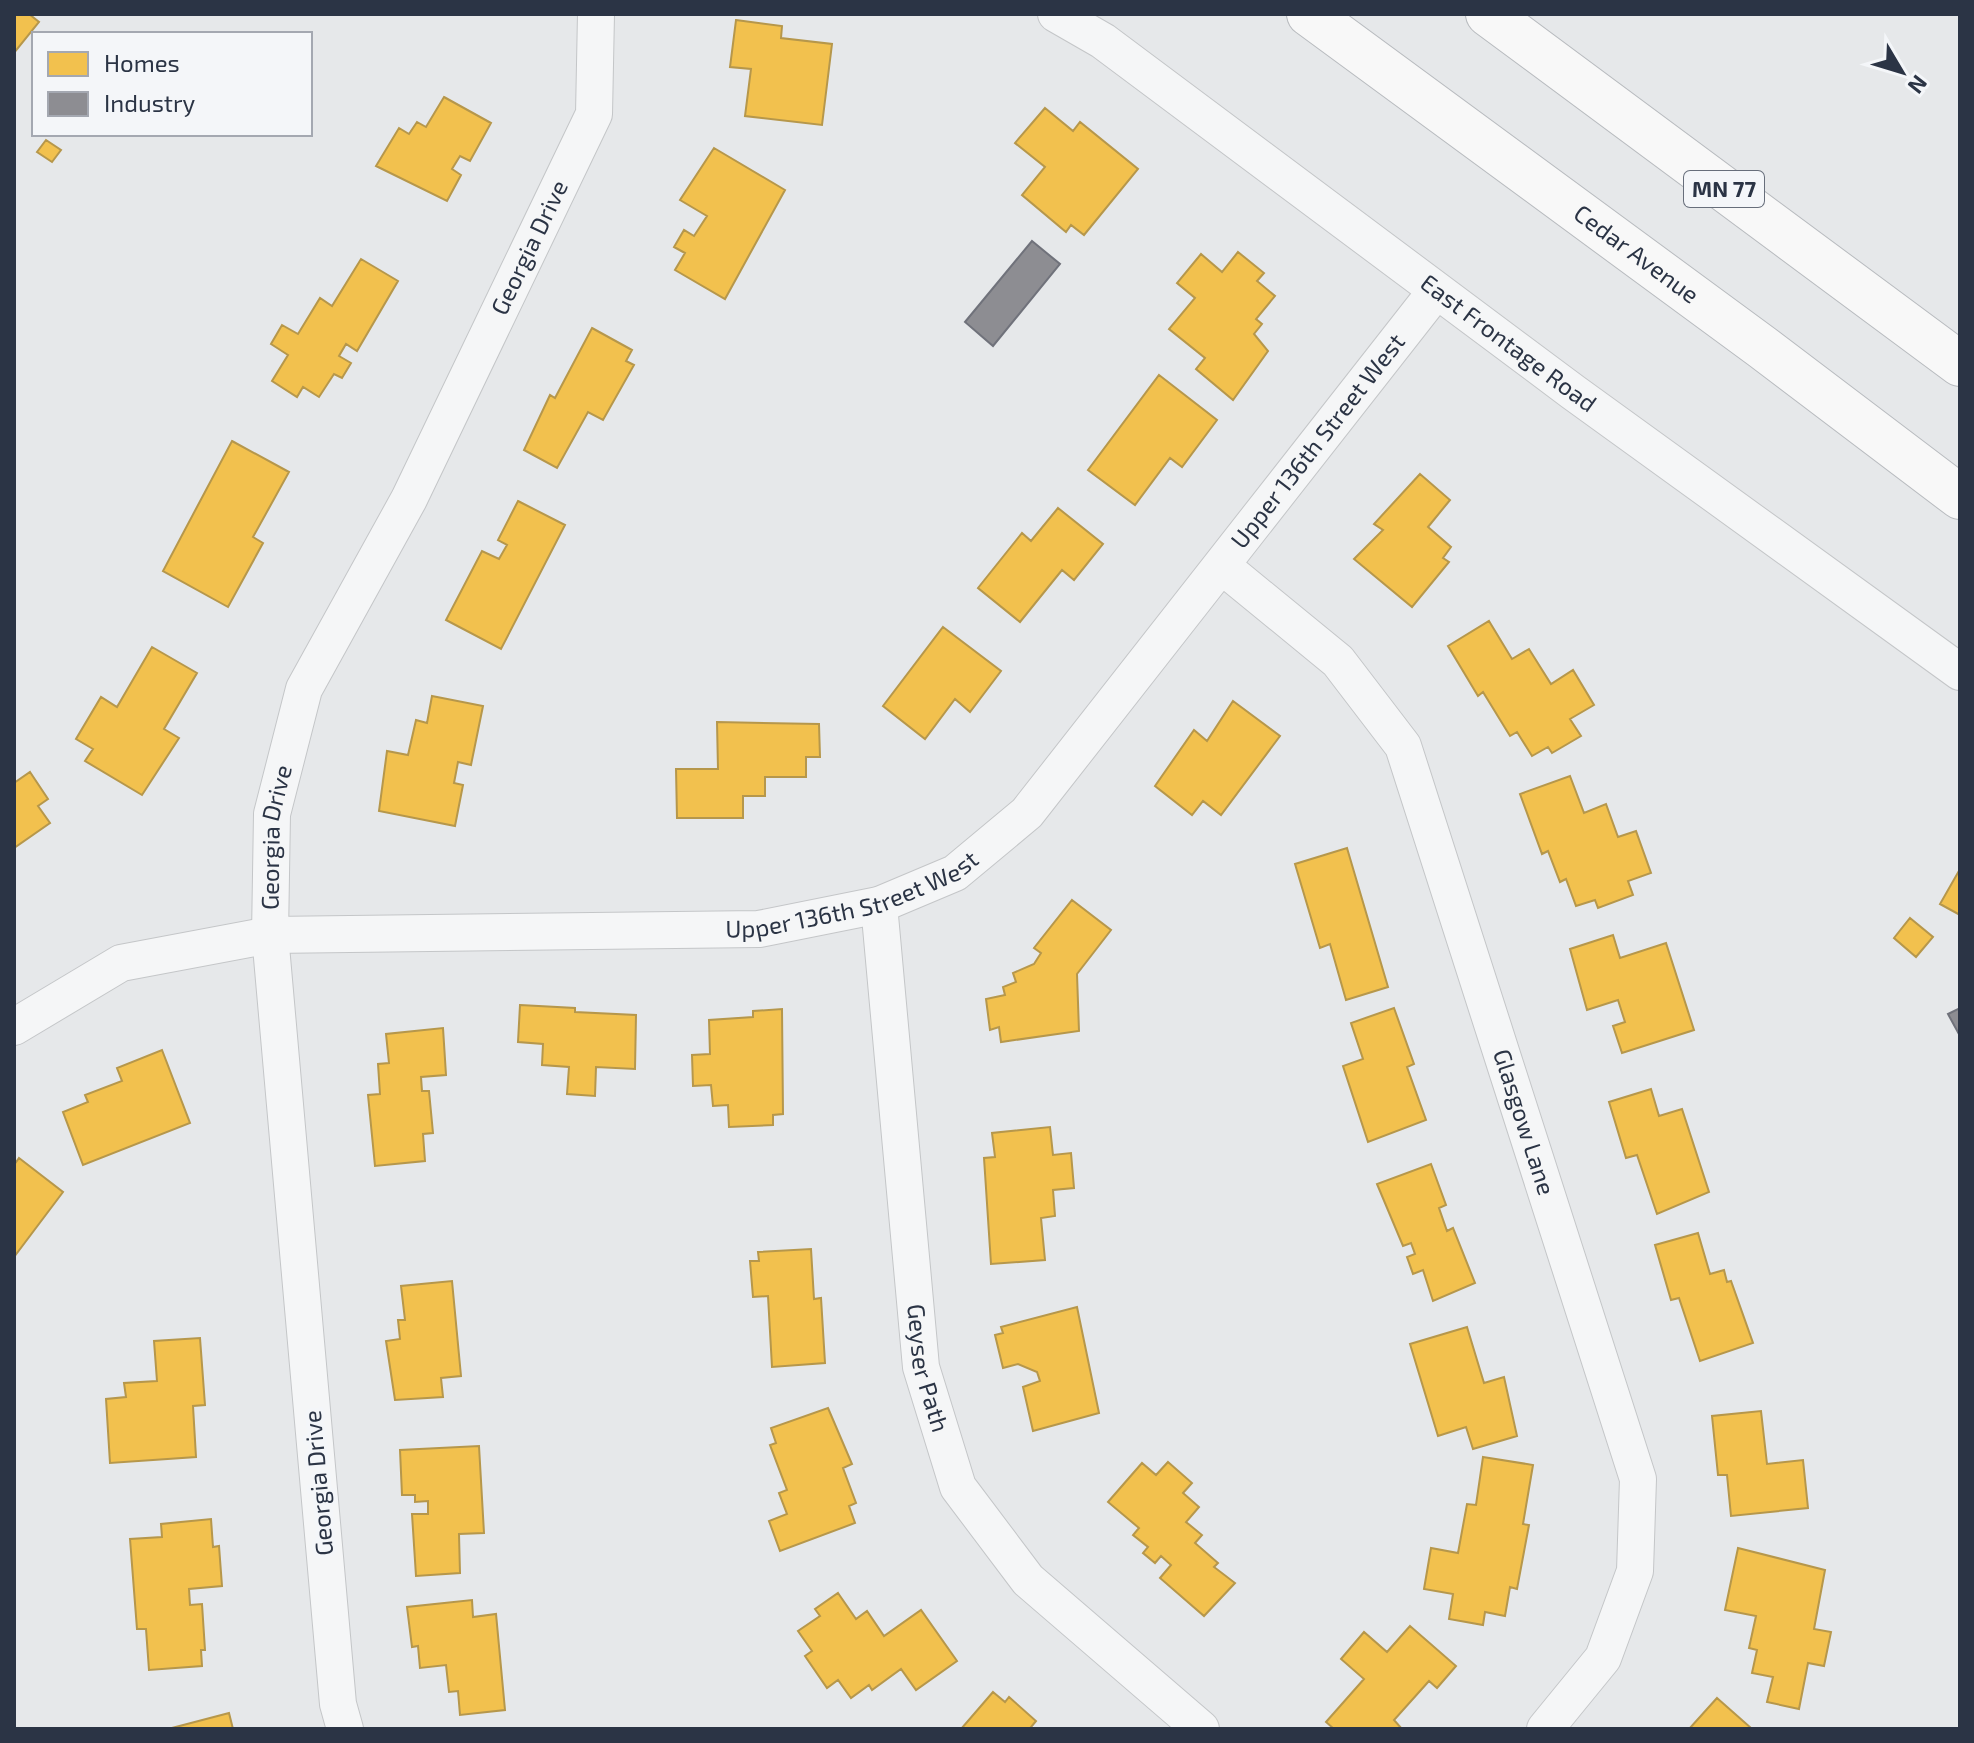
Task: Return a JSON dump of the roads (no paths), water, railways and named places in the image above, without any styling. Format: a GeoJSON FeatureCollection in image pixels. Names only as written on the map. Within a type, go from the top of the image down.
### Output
{"type":"FeatureCollection","features":[{"type":"Feature","properties":{"kind":"highway","name":"Cedar Avenue"},"geometry":{"type":"LineString","coordinates":[[1309,14],[1762,347],[1960,497]]}},
{"type":"Feature","properties":{"kind":"highway","name":"MN 77"},"geometry":{"type":"LineString","coordinates":[[1488,14],[1960,364]]}},
{"type":"Feature","properties":{"kind":"street","name":"Georgia Drive"},"geometry":{"type":"LineString","coordinates":[[345,1729],[338,1704],[270,935],[272,814],[304,689],[409,499],[594,114],[596,14]]}},
{"type":"Feature","properties":{"kind":"street","name":"East Frontage Road"},"geometry":{"type":"LineString","coordinates":[[1056,14],[1103,41],[1436,291],[1960,672]]}},
{"type":"Feature","properties":{"kind":"street","name":"Upper 136th Street West"},"geometry":{"type":"LineString","coordinates":[[14,1027],[121,963],[270,935],[759,929],[879,905],[955,873],[1027,813],[1436,291]]}},
{"type":"Feature","properties":{"kind":"street","name":"Glasgow Lane"},"geometry":{"type":"LineString","coordinates":[[1222,566],[1338,661],[1403,746],[1638,1479],[1635,1571],[1609,1644],[1603,1658],[1545,1729]]}},
{"type":"Feature","properties":{"kind":"street","name":"Geyser Path"},"geometry":{"type":"LineString","coordinates":[[879,905],[921,1367],[958,1487],[1028,1580],[1201,1729]]}}]}
